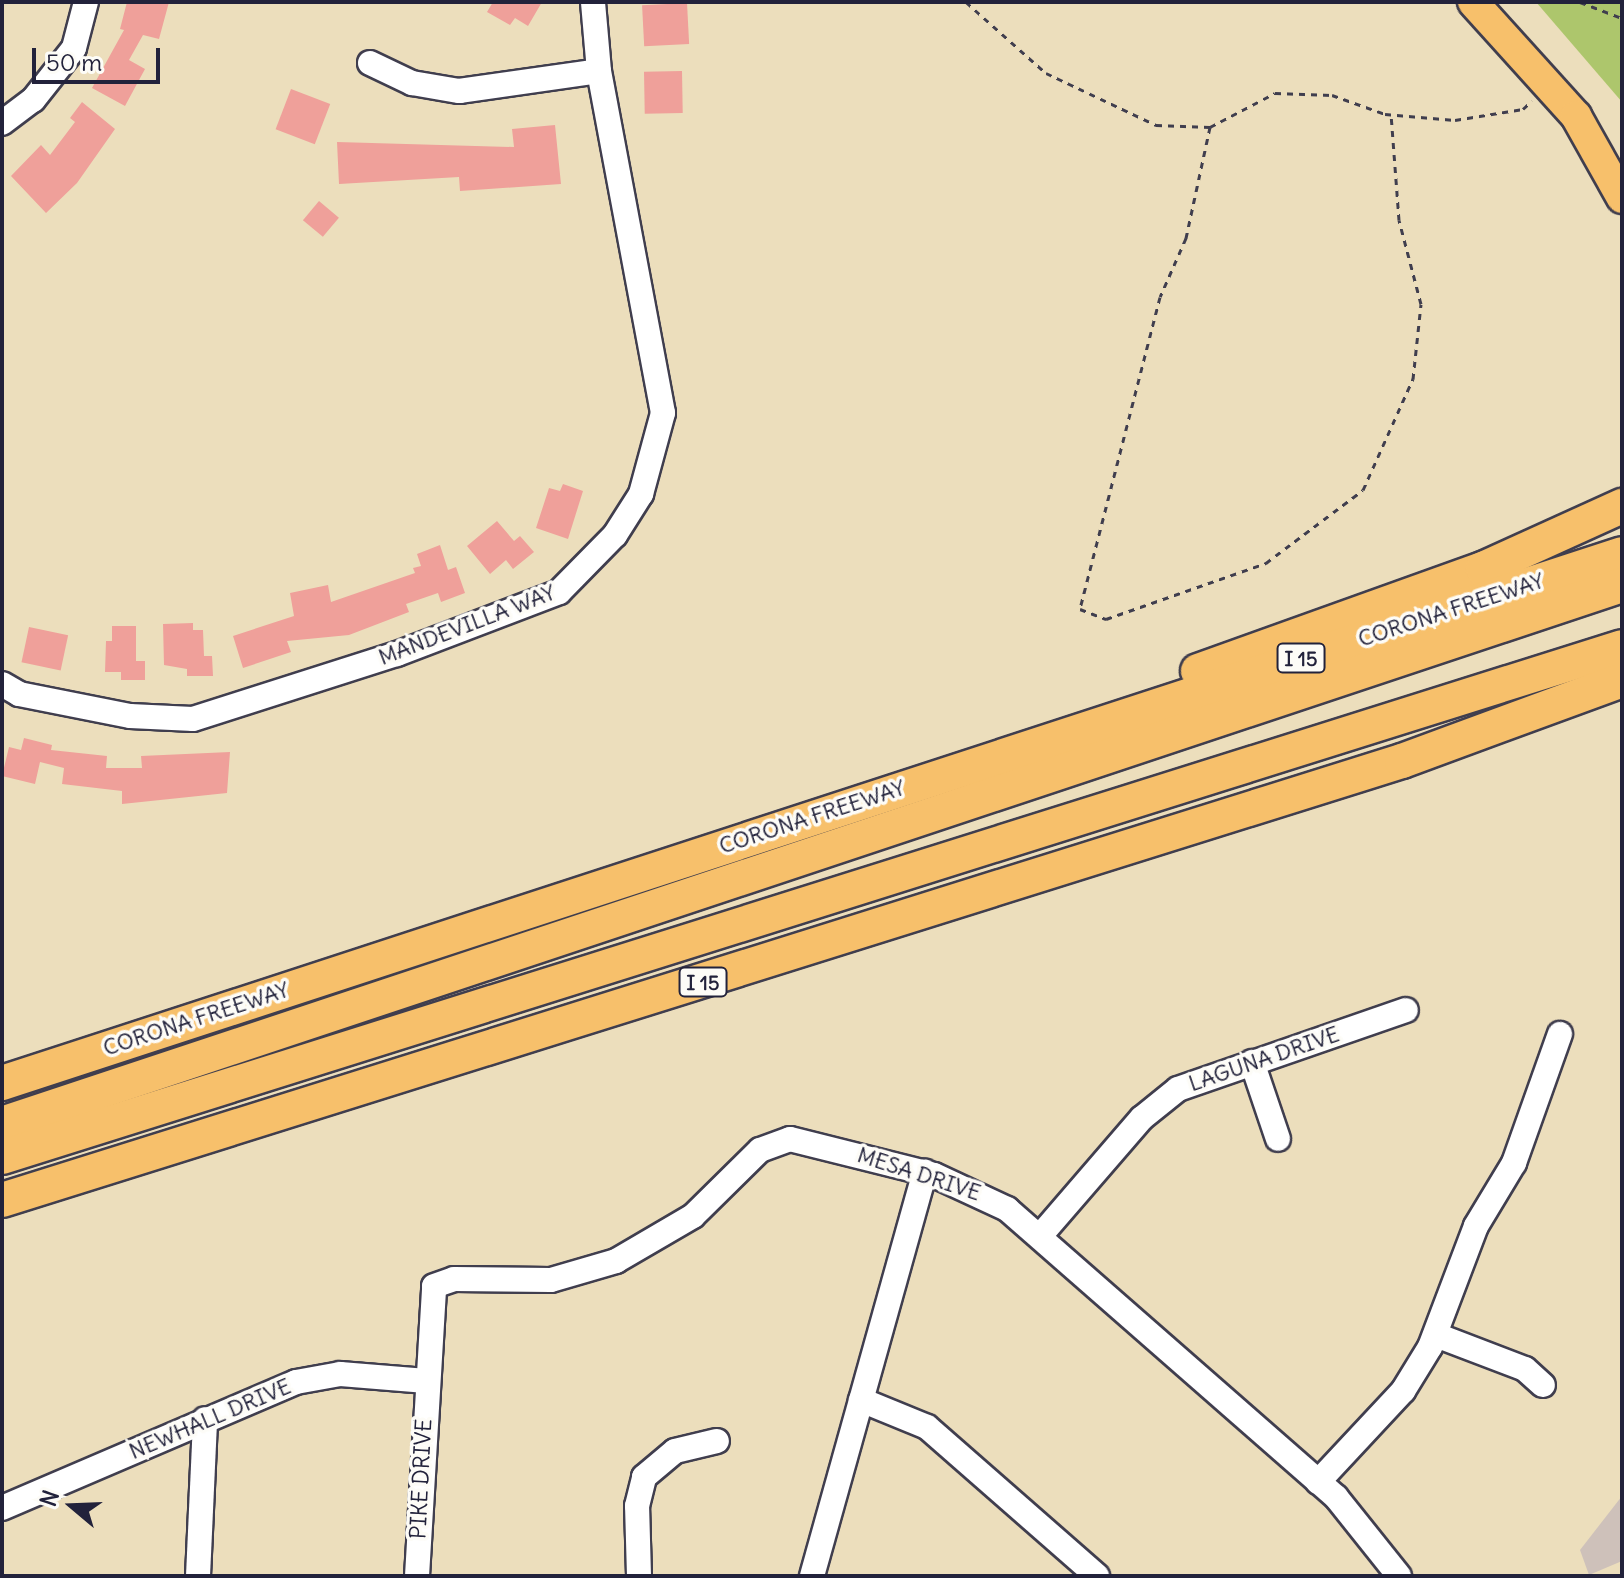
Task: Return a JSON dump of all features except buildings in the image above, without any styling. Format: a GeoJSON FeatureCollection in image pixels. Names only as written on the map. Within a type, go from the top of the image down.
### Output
{"type":"FeatureCollection","features":[{"type":"Feature","properties":{"kind":"highway"},"geometry":{"type":"LineString","coordinates":[[980,762],[1258,646],[1483,569],[1622,506]]}},
{"type":"Feature","properties":{"kind":"highway","name":"CORONA FREEWAY"},"geometry":{"type":"LineString","coordinates":[[2,1083],[1622,554]]}},
{"type":"Feature","properties":{"kind":"highway"},"geometry":{"type":"LineString","coordinates":[[2,1124],[1622,585]]}},
{"type":"Feature","properties":{"kind":"highway"},"geometry":{"type":"LineString","coordinates":[[941,814],[1200,741],[1622,606]]}},
{"type":"Feature","properties":{"kind":"highway"},"geometry":{"type":"LineString","coordinates":[[946,864],[1206,759],[1622,623]]}},
{"type":"Feature","properties":{"kind":"highway"},"geometry":{"type":"LineString","coordinates":[[2,1157],[389,1032],[946,864],[1622,647]]}},
{"type":"Feature","properties":{"kind":"highway","name":"I 15"},"geometry":{"type":"LineString","coordinates":[[2,1200],[1402,761],[1622,680]]}},
{"type":"Feature","properties":{"kind":"highway"},"geometry":{"type":"LineString","coordinates":[[1402,761],[1622,696]]}},
{"type":"Feature","properties":{"kind":"main road"},"geometry":{"type":"LineString","coordinates":[[1473,2],[1576,116],[1622,198]]}},
{"type":"Feature","properties":{"kind":"street"},"geometry":{"type":"LineString","coordinates":[[2,123],[33,100],[74,48],[86,2]]}},
{"type":"Feature","properties":{"kind":"street","name":"MANDEVILLA WAY"},"geometry":{"type":"LineString","coordinates":[[2,684],[19,694],[130,716],[193,719],[397,654],[559,592],[615,535],[641,494],[663,413],[599,71],[593,2]]}},
{"type":"Feature","properties":{"kind":"street"},"geometry":{"type":"LineString","coordinates":[[370,63],[412,83],[459,91],[599,71]]}},
{"type":"Feature","properties":{"kind":"street","name":"LAGUNA DRIVE"},"geometry":{"type":"LineString","coordinates":[[1040,1236],[1161,1101],[1197,1080],[1406,1010]]}},
{"type":"Feature","properties":{"kind":"street"},"geometry":{"type":"LineString","coordinates":[[1318,1482],[1403,1391],[1436,1335],[1476,1226],[1514,1163],[1560,1034]]}},
{"type":"Feature","properties":{"kind":"street"},"geometry":{"type":"LineString","coordinates":[[1252,1062],[1278,1139]]}},
{"type":"Feature","properties":{"kind":"street","name":"MESA DRIVE"},"geometry":{"type":"LineString","coordinates":[[427,1381],[431,1293],[441,1281],[551,1280],[616,1261],[680,1225],[753,1155],[781,1140],[810,1141],[925,1172],[990,1198],[1040,1236],[1318,1482],[1356,1518],[1399,1576]]}},
{"type":"Feature","properties":{"kind":"street"},"geometry":{"type":"LineString","coordinates":[[812,1576],[925,1172]]}},
{"type":"Feature","properties":{"kind":"street"},"geometry":{"type":"LineString","coordinates":[[1436,1335],[1525,1369],[1543,1385]]}},
{"type":"Feature","properties":{"kind":"street","name":"NEWHALL DRIVE"},"geometry":{"type":"LineString","coordinates":[[2,1508],[205,1419],[323,1375],[427,1381]]}},
{"type":"Feature","properties":{"kind":"street","name":"PIKE DRIVE"},"geometry":{"type":"LineString","coordinates":[[417,1576],[427,1381]]}},
{"type":"Feature","properties":{"kind":"street"},"geometry":{"type":"LineString","coordinates":[[861,1400],[924,1425],[1097,1576]]}},
{"type":"Feature","properties":{"kind":"street"},"geometry":{"type":"LineString","coordinates":[[198,1576],[205,1419]]}},
{"type":"Feature","properties":{"kind":"street"},"geometry":{"type":"LineString","coordinates":[[639,1576],[637,1506],[644,1477],[656,1462],[675,1451],[717,1441]]}},
{"type":"Feature","properties":{"kind":"path"},"geometry":{"type":"LineString","coordinates":[[966,2],[1046,73],[1156,125],[1210,127],[1275,93],[1332,95],[1391,114],[1455,120],[1523,109],[1550,87]]}},
{"type":"Feature","properties":{"kind":"path"},"geometry":{"type":"LineString","coordinates":[[1580,2],[1622,18]]}},
{"type":"Feature","properties":{"kind":"path"},"geometry":{"type":"LineString","coordinates":[[1210,127],[1186,238],[1160,297],[1080,609],[1106,619],[1266,563],[1363,490],[1413,379],[1421,304],[1399,220],[1391,114]]}},
{"type":"Feature","properties":{"kind":"shaded area"},"geometry":{"type":"Polygon","coordinates":[[[1622,1496],[1622,1561],[1589,1575],[1580,1550],[1622,1496]]]}},
{"type":"Feature","properties":{"kind":"green space"},"geometry":{"type":"Polygon","coordinates":[[[1536,2],[1622,2],[1622,102],[1536,2]]]}}]}
